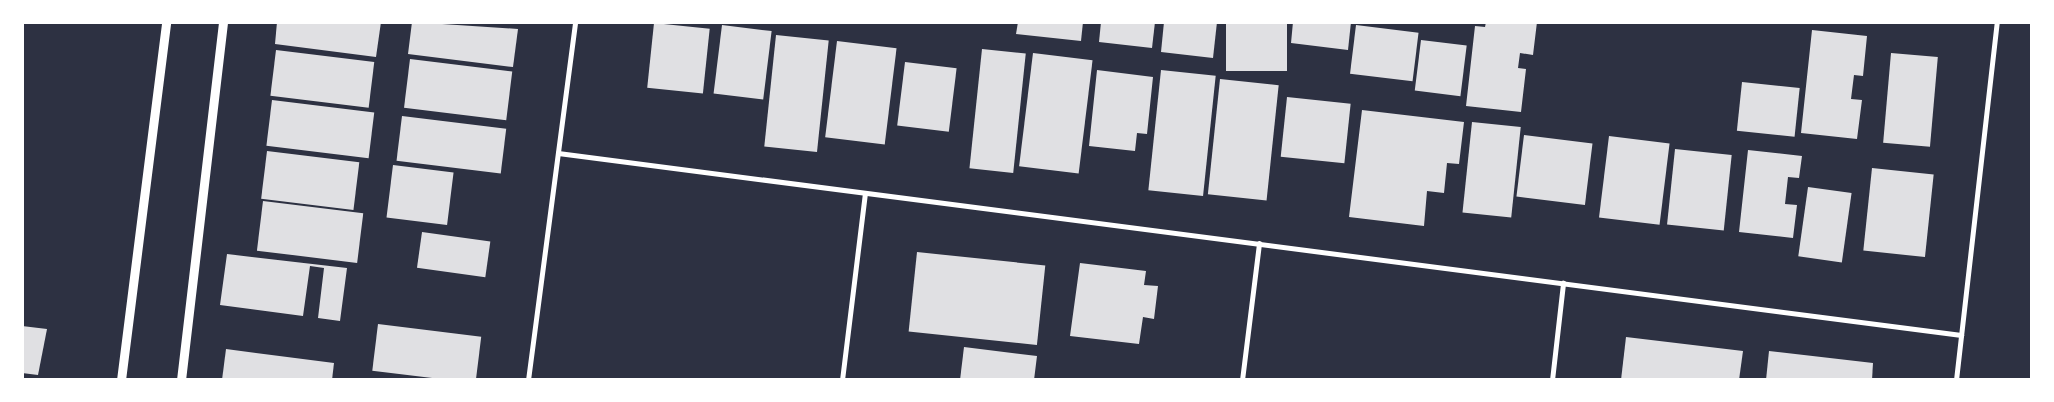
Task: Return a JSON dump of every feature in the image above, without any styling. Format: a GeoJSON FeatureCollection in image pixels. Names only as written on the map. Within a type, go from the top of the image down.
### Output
{"type":"FeatureCollection","features":[{"type":"Feature","properties":{"kind":"street"},"geometry":{"type":"LineString","coordinates":[[121,380],[166,22]]}},
{"type":"Feature","properties":{"kind":"street"},"geometry":{"type":"LineString","coordinates":[[181,380],[223,22]]}},
{"type":"Feature","properties":{"kind":"street"},"geometry":{"type":"LineString","coordinates":[[528,380],[575,22]]}},
{"type":"Feature","properties":{"kind":"street"},"geometry":{"type":"LineString","coordinates":[[1956,380],[1997,22]]}},
{"type":"Feature","properties":{"kind":"street"},"geometry":{"type":"LineString","coordinates":[[558,153],[1961,335]]}},
{"type":"Feature","properties":{"kind":"street"},"geometry":{"type":"LineString","coordinates":[[842,380],[864,193]]}},
{"type":"Feature","properties":{"kind":"street"},"geometry":{"type":"LineString","coordinates":[[1242,380],[1259,244]]}},
{"type":"Feature","properties":{"kind":"street"},"geometry":{"type":"LineString","coordinates":[[1552,380],[1563,283]]}},
{"type":"Feature","properties":{"kind":"building"},"geometry":{"type":"Polygon","coordinates":[[[277,22],[381,22],[376,57],[275,44],[277,22]]]}},
{"type":"Feature","properties":{"kind":"building"},"geometry":{"type":"Polygon","coordinates":[[[412,22],[518,29],[513,67],[408,54],[412,22]]]}},
{"type":"Feature","properties":{"kind":"building"},"geometry":{"type":"Polygon","coordinates":[[[1018,22],[1083,22],[1081,41],[1016,34],[1018,22]]]}},
{"type":"Feature","properties":{"kind":"building"},"geometry":{"type":"Polygon","coordinates":[[[1101,22],[1155,22],[1152,48],[1099,42],[1101,22]]]}},
{"type":"Feature","properties":{"kind":"building"},"geometry":{"type":"Polygon","coordinates":[[[1164,22],[1217,22],[1213,58],[1161,52],[1164,22]]]}},
{"type":"Feature","properties":{"kind":"building"},"geometry":{"type":"Polygon","coordinates":[[[1226,22],[1287,22],[1287,71],[1226,71],[1226,22]]]}},
{"type":"Feature","properties":{"kind":"building"},"geometry":{"type":"Polygon","coordinates":[[[1293,22],[1351,22],[1348,50],[1291,43],[1293,22]]]}},
{"type":"Feature","properties":{"kind":"building"},"geometry":{"type":"Polygon","coordinates":[[[1486,22],[1537,22],[1533,55],[1520,53],[1518,68],[1526,69],[1521,112],[1466,106],[1475,26],[1485,27],[1486,22]]]}},
{"type":"Feature","properties":{"kind":"building"},"geometry":{"type":"Polygon","coordinates":[[[654,23],[710,29],[703,93],[647,88],[654,23]]]}},
{"type":"Feature","properties":{"kind":"building"},"geometry":{"type":"Polygon","coordinates":[[[722,25],[772,31],[763,100],[714,93],[722,25]]]}},
{"type":"Feature","properties":{"kind":"building"},"geometry":{"type":"Polygon","coordinates":[[[1356,25],[1419,33],[1413,81],[1350,74],[1356,25]]]}},
{"type":"Feature","properties":{"kind":"building"},"geometry":{"type":"Polygon","coordinates":[[[1812,30],[1867,36],[1863,76],[1854,75],[1851,99],[1862,100],[1857,139],[1801,133],[1812,30]]]}},
{"type":"Feature","properties":{"kind":"building"},"geometry":{"type":"Polygon","coordinates":[[[776,35],[829,41],[817,152],[764,146],[776,35]]]}},
{"type":"Feature","properties":{"kind":"building"},"geometry":{"type":"Polygon","coordinates":[[[1421,40],[1467,46],[1460,96],[1415,91],[1421,40]]]}},
{"type":"Feature","properties":{"kind":"building"},"geometry":{"type":"Polygon","coordinates":[[[837,41],[897,48],[885,145],[825,137],[837,41]]]}},
{"type":"Feature","properties":{"kind":"building"},"geometry":{"type":"Polygon","coordinates":[[[982,49],[1026,54],[1013,173],[969,168],[982,49]]]}},
{"type":"Feature","properties":{"kind":"building"},"geometry":{"type":"Polygon","coordinates":[[[276,50],[374,62],[369,108],[270,96],[276,50]]]}},
{"type":"Feature","properties":{"kind":"building"},"geometry":{"type":"Polygon","coordinates":[[[1033,53],[1093,60],[1079,173],[1019,166],[1033,53]]]}},
{"type":"Feature","properties":{"kind":"building"},"geometry":{"type":"Polygon","coordinates":[[[1891,53],[1938,57],[1930,147],[1883,143],[1891,53]]]}},
{"type":"Feature","properties":{"kind":"building"},"geometry":{"type":"Polygon","coordinates":[[[410,59],[512,72],[506,120],[404,108],[410,59]]]}},
{"type":"Feature","properties":{"kind":"building"},"geometry":{"type":"Polygon","coordinates":[[[905,62],[957,68],[949,132],[897,126],[905,62]]]}},
{"type":"Feature","properties":{"kind":"building"},"geometry":{"type":"Polygon","coordinates":[[[1097,70],[1153,77],[1147,134],[1137,133],[1135,151],[1089,146],[1097,70]]]}},
{"type":"Feature","properties":{"kind":"building"},"geometry":{"type":"Polygon","coordinates":[[[1161,70],[1216,76],[1203,196],[1148,190],[1161,70]]]}},
{"type":"Feature","properties":{"kind":"building"},"geometry":{"type":"Polygon","coordinates":[[[1220,79],[1279,85],[1267,201],[1208,194],[1220,79]]]}},
{"type":"Feature","properties":{"kind":"building"},"geometry":{"type":"Polygon","coordinates":[[[1742,82],[1800,88],[1795,137],[1737,131],[1742,82]]]}},
{"type":"Feature","properties":{"kind":"building"},"geometry":{"type":"Polygon","coordinates":[[[1287,97],[1351,104],[1344,163],[1281,157],[1287,97]]]}},
{"type":"Feature","properties":{"kind":"building"},"geometry":{"type":"Polygon","coordinates":[[[272,100],[374,113],[369,158],[266,146],[272,100]]]}},
{"type":"Feature","properties":{"kind":"building"},"geometry":{"type":"Polygon","coordinates":[[[1362,110],[1464,122],[1459,164],[1447,163],[1444,193],[1427,191],[1424,226],[1349,217],[1362,110]]]}},
{"type":"Feature","properties":{"kind":"building"},"geometry":{"type":"Polygon","coordinates":[[[402,116],[506,129],[501,173],[397,161],[402,116]]]}},
{"type":"Feature","properties":{"kind":"building"},"geometry":{"type":"Polygon","coordinates":[[[1472,122],[1521,127],[1511,218],[1462,213],[1472,122]]]}},
{"type":"Feature","properties":{"kind":"building"},"geometry":{"type":"Polygon","coordinates":[[[1524,135],[1592,143],[1585,205],[1516,197],[1524,135]]]}},
{"type":"Feature","properties":{"kind":"building"},"geometry":{"type":"Polygon","coordinates":[[[1609,136],[1670,143],[1660,225],[1599,217],[1609,136]]]}},
{"type":"Feature","properties":{"kind":"building"},"geometry":{"type":"Polygon","coordinates":[[[1675,149],[1732,155],[1724,231],[1667,225],[1675,149]]]}},
{"type":"Feature","properties":{"kind":"building"},"geometry":{"type":"Polygon","coordinates":[[[1748,150],[1802,156],[1799,178],[1788,177],[1785,204],[1797,205],[1793,238],[1739,232],[1748,150]]]}},
{"type":"Feature","properties":{"kind":"building"},"geometry":{"type":"Polygon","coordinates":[[[267,151],[359,162],[353,210],[261,199],[267,151]]]}},
{"type":"Feature","properties":{"kind":"building"},"geometry":{"type":"Polygon","coordinates":[[[393,165],[454,172],[447,225],[387,218],[393,165]]]}},
{"type":"Feature","properties":{"kind":"building"},"geometry":{"type":"Polygon","coordinates":[[[1872,168],[1934,174],[1925,257],[1863,251],[1872,168]]]}},
{"type":"Feature","properties":{"kind":"building"},"geometry":{"type":"Polygon","coordinates":[[[1808,187],[1852,193],[1842,262],[1798,256],[1808,187]]]}},
{"type":"Feature","properties":{"kind":"building"},"geometry":{"type":"Polygon","coordinates":[[[263,201],[363,213],[357,263],[257,251],[263,201]]]}},
{"type":"Feature","properties":{"kind":"building"},"geometry":{"type":"Polygon","coordinates":[[[422,232],[490,242],[485,277],[417,268],[422,232]]]}},
{"type":"Feature","properties":{"kind":"building"},"geometry":{"type":"Polygon","coordinates":[[[917,252],[1045,265],[1037,345],[909,332],[917,252]]]}},
{"type":"Feature","properties":{"kind":"building"},"geometry":{"type":"Polygon","coordinates":[[[227,254],[347,268],[340,321],[318,318],[324,268],[310,266],[303,316],[220,305],[227,254]]]}},
{"type":"Feature","properties":{"kind":"building"},"geometry":{"type":"Polygon","coordinates":[[[1080,263],[1146,271],[1144,285],[1158,286],[1154,319],[1143,317],[1139,344],[1070,336],[1080,263]]]}},
{"type":"Feature","properties":{"kind":"building"},"geometry":{"type":"Polygon","coordinates":[[[378,324],[481,337],[476,380],[448,380],[372,371],[378,324]]]}},
{"type":"Feature","properties":{"kind":"building"},"geometry":{"type":"Polygon","coordinates":[[[22,326],[47,329],[38,375],[22,373],[22,326]]]}},
{"type":"Feature","properties":{"kind":"building"},"geometry":{"type":"Polygon","coordinates":[[[1626,337],[1743,351],[1739,380],[1621,380],[1626,337]]]}},
{"type":"Feature","properties":{"kind":"building"},"geometry":{"type":"Polygon","coordinates":[[[964,347],[1037,356],[1034,380],[960,380],[964,347]]]}},
{"type":"Feature","properties":{"kind":"building"},"geometry":{"type":"Polygon","coordinates":[[[226,349],[334,363],[332,380],[222,380],[226,349]]]}},
{"type":"Feature","properties":{"kind":"building"},"geometry":{"type":"Polygon","coordinates":[[[1769,351],[1873,363],[1872,380],[1766,380],[1769,351]]]}}]}
